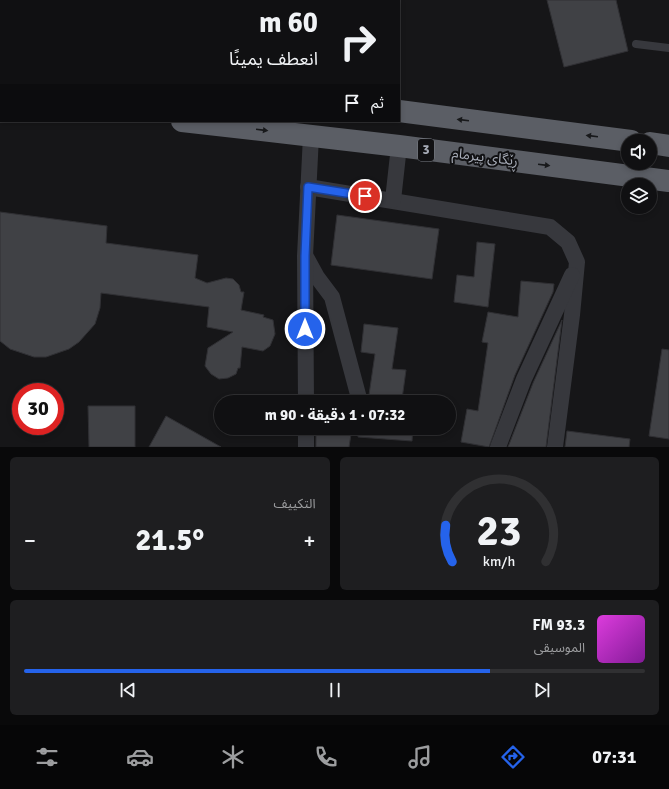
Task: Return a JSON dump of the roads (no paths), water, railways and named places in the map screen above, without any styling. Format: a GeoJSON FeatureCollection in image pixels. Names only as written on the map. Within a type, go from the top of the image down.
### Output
{"type":"FeatureCollection","features":[{"type":"Feature","properties":{"kind":"highway"},"geometry":{"type":"LineString","coordinates":[[400,111],[621,140]]}},
{"type":"Feature","properties":{"kind":"highway","name":"ڕێگای پیرمام"},"geometry":{"type":"LineString","coordinates":[[191,122],[399,146],[669,181]]}},
{"type":"Feature","properties":{"kind":"highway"},"geometry":{"type":"LineString","coordinates":[[657,144],[669,146]]}},
{"type":"Feature","properties":{"kind":"street"},"geometry":{"type":"LineString","coordinates":[[306,395],[305,256],[311,136]]}},
{"type":"Feature","properties":{"kind":"street"},"geometry":{"type":"LineString","coordinates":[[393,200],[399,146]]}},
{"type":"Feature","properties":{"kind":"street"},"geometry":{"type":"LineString","coordinates":[[308,187],[550,227],[568,242],[577,262],[572,315],[555,447]]}},
{"type":"Feature","properties":{"kind":"street"},"geometry":{"type":"LineString","coordinates":[[305,256],[317,277],[332,297],[358,395]]}},
{"type":"Feature","properties":{"kind":"street"},"geometry":{"type":"LineString","coordinates":[[498,447],[524,379],[577,262]]}},
{"type":"Feature","properties":{"kind":"street"},"geometry":{"type":"LineString","coordinates":[[306,435],[306,447]]}},
{"type":"Feature","properties":{"kind":"lane"},"geometry":{"type":"LineString","coordinates":[[636,44],[669,48]]}}]}
